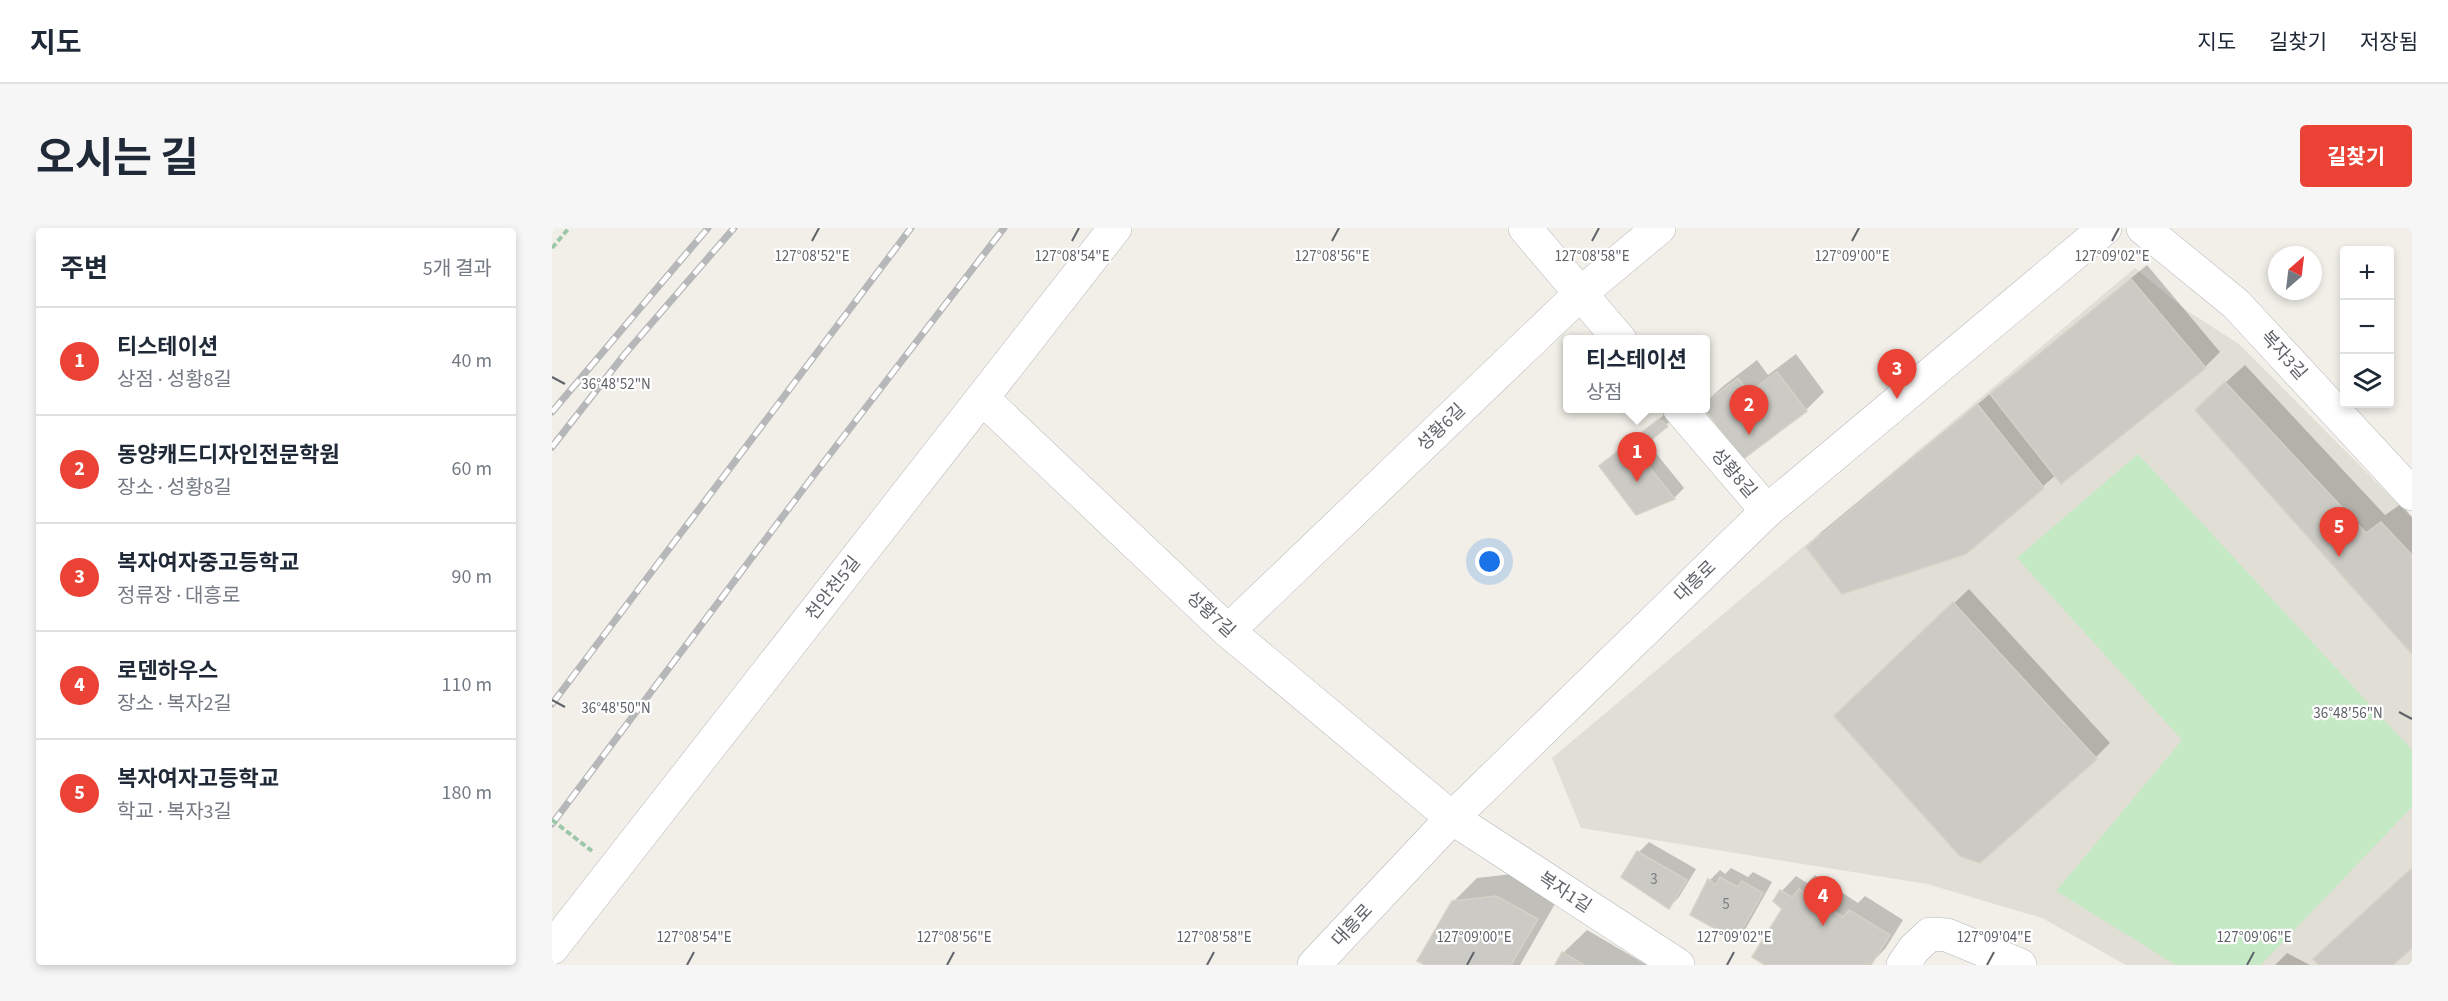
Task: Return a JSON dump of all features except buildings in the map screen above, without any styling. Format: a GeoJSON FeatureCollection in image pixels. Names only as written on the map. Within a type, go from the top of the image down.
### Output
{"type":"FeatureCollection","features":[{"type":"Feature","properties":{"kind":"street","name":"천안천5길"},"geometry":{"type":"LineString","coordinates":[[552,948],[1115,228]]}},
{"type":"Feature","properties":{"kind":"street"},"geometry":{"type":"LineString","coordinates":[[1525,228],[1617,335]]}},
{"type":"Feature","properties":{"kind":"street","name":"성황6길"},"geometry":{"type":"LineString","coordinates":[[1228,631],[1581,293],[1659,228]]}},
{"type":"Feature","properties":{"kind":"street","name":"대흥로"},"geometry":{"type":"LineString","coordinates":[[1314,965],[1452,818],[1767,511],[2105,228]]}},
{"type":"Feature","properties":{"kind":"street","name":"복자3길"},"geometry":{"type":"LineString","coordinates":[[2142,228],[2236,304],[2412,494]]}},
{"type":"Feature","properties":{"kind":"street","name":"성황7길"},"geometry":{"type":"LineString","coordinates":[[982,398],[1228,631],[1452,818]]}},
{"type":"Feature","properties":{"kind":"street","name":"성황8길"},"geometry":{"type":"LineString","coordinates":[[1683,413],[1767,511]]}},
{"type":"Feature","properties":{"kind":"street","name":"복자1길"},"geometry":{"type":"LineString","coordinates":[[1452,818],[1678,965]]}},
{"type":"Feature","properties":{"kind":"street"},"geometry":{"type":"LineString","coordinates":[[1904,965],[1914,949],[1930,934],[1947,935],[2020,965]]}},
{"type":"Feature","properties":{"kind":"path"},"geometry":{"type":"LineString","coordinates":[[552,248],[568,228]]}},
{"type":"Feature","properties":{"kind":"path"},"geometry":{"type":"LineString","coordinates":[[552,820],[592,851]]}},
{"type":"Feature","properties":{"kind":"shaded area"},"geometry":{"type":"Polygon","coordinates":[[[2135,268],[2186,310],[2239,344],[2412,518],[2412,965],[2126,965],[2042,918],[1927,884],[1581,828],[1552,758],[2135,268]]]}},
{"type":"Feature","properties":{"kind":"green space"},"geometry":{"type":"Polygon","coordinates":[[[2138,454],[2412,750],[2412,807],[2261,965],[2176,965],[2056,891],[2182,740],[2017,558],[2138,454]]]}},
{"type":"Feature","properties":{"kind":"railway"},"geometry":{"type":"LineString","coordinates":[[552,412],[708,228]]}},
{"type":"Feature","properties":{"kind":"railway"},"geometry":{"type":"LineString","coordinates":[[552,447],[624,355],[734,228]]}},
{"type":"Feature","properties":{"kind":"railway"},"geometry":{"type":"LineString","coordinates":[[552,704],[911,228]]}},
{"type":"Feature","properties":{"kind":"railway"},"geometry":{"type":"LineString","coordinates":[[552,824],[807,484],[1004,228]]}},
{"type":"Feature","properties":{"kind":"place","name":"복자여자중고등학교"},"geometry":{"type":"Point","coordinates":[1897,399]}},
{"type":"Feature","properties":{"kind":"place","name":"동양캐드디자인전문학원"},"geometry":{"type":"Point","coordinates":[1749,435]}},
{"type":"Feature","properties":{"kind":"place","name":"티스테이션"},"geometry":{"type":"Point","coordinates":[1637,482]}},
{"type":"Feature","properties":{"kind":"place","name":"복자여자고등학교"},"geometry":{"type":"Point","coordinates":[2339,557]}},
{"type":"Feature","properties":{"kind":"place","name":"로덴하우스"},"geometry":{"type":"Point","coordinates":[1823,926]}}]}
